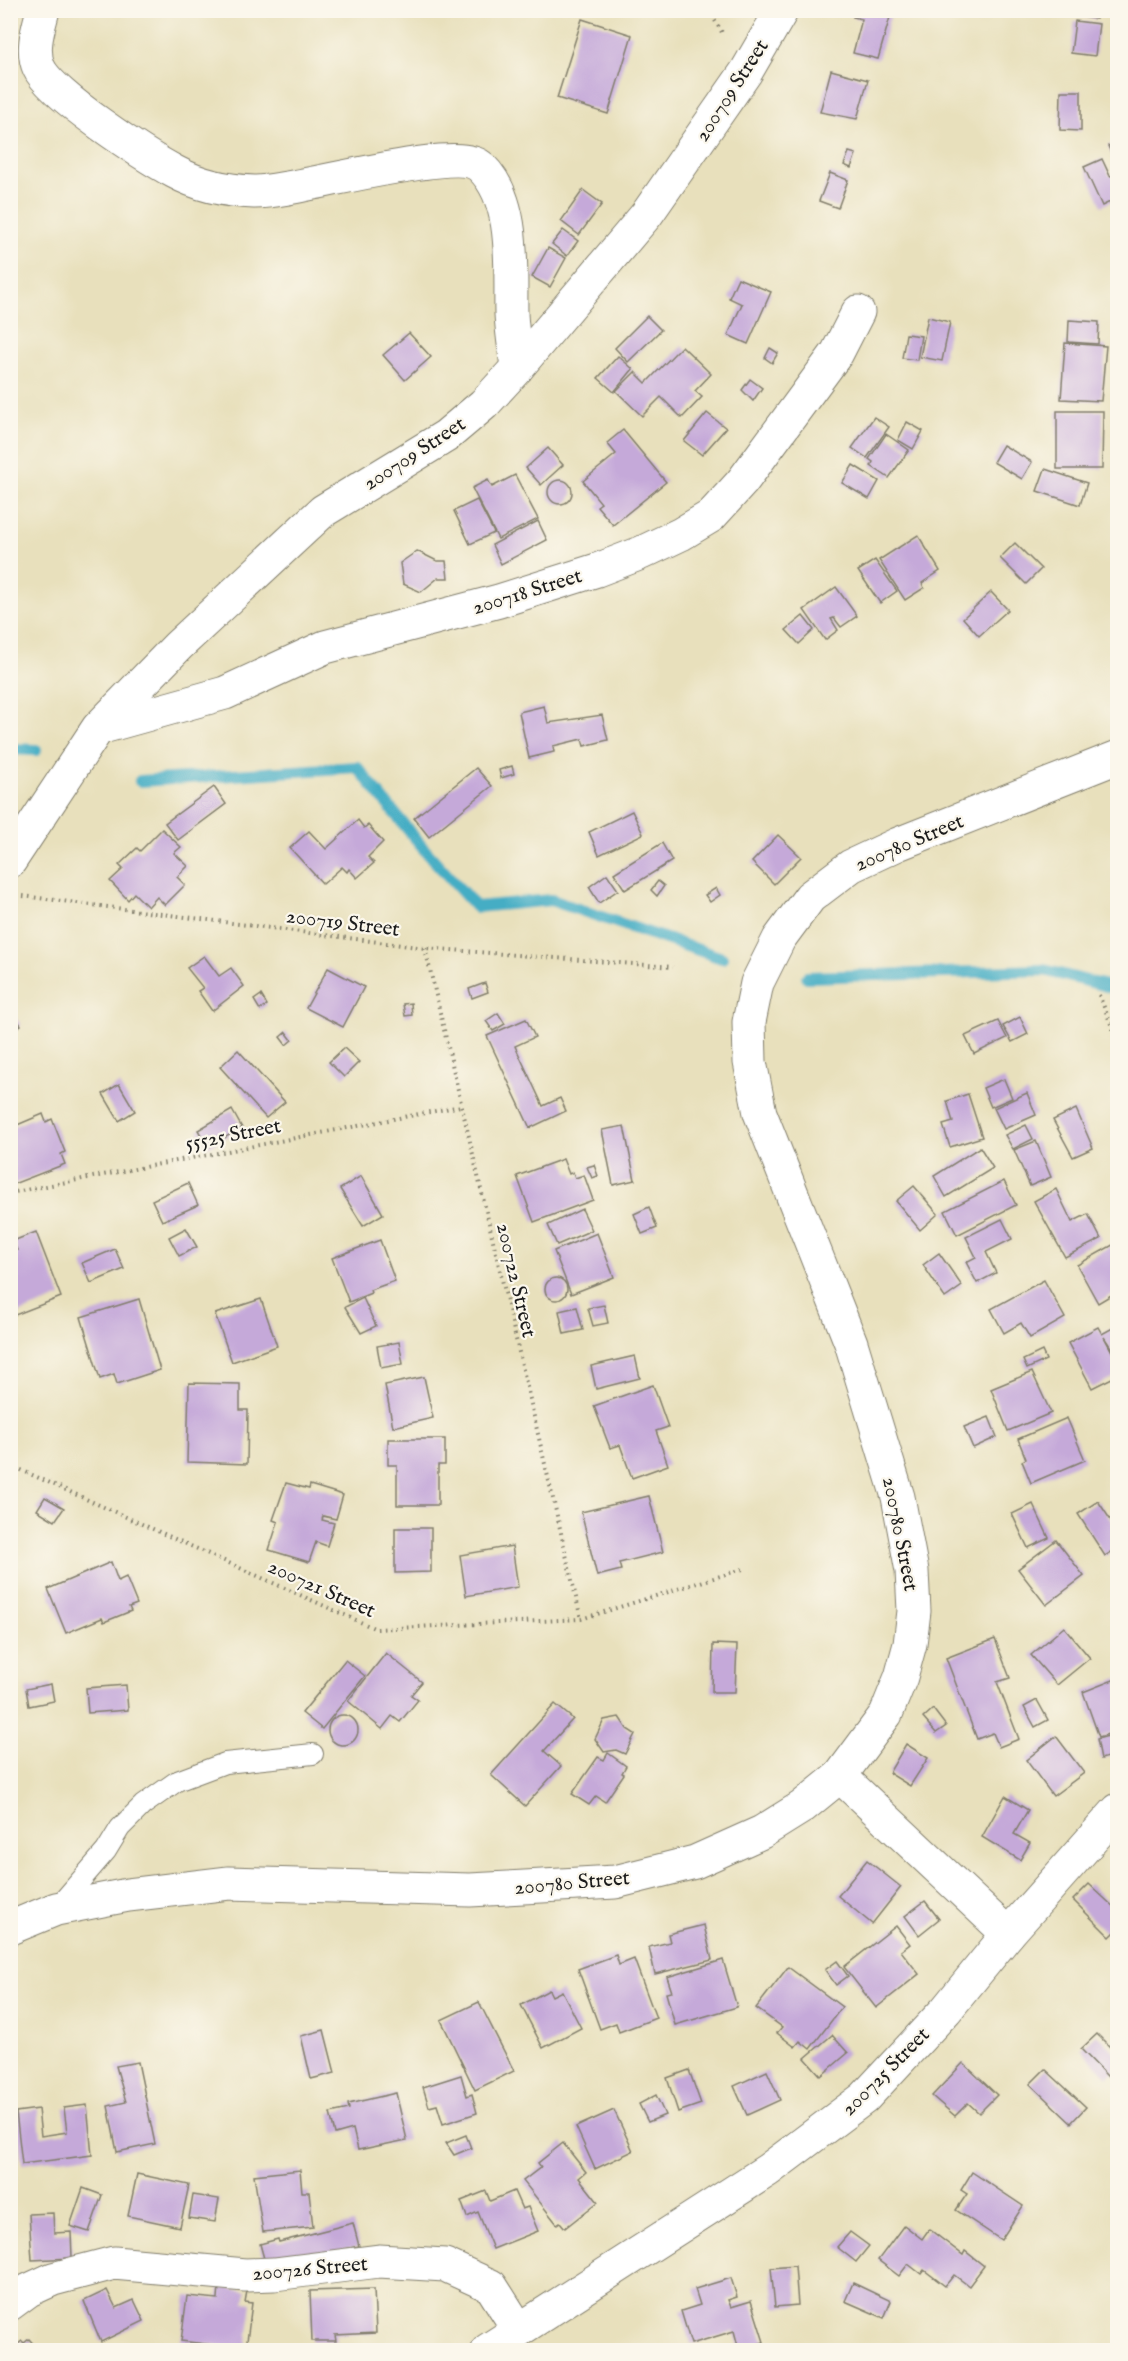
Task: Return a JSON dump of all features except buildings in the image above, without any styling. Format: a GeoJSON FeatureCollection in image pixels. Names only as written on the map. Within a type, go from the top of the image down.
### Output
{"type":"FeatureCollection","features":[{"type":"Feature","properties":{"kind":"street"},"geometry":{"type":"LineString","coordinates":[[43,10],[36,36],[36,53],[39,68],[50,84],[76,106],[176,172],[214,187],[256,192],[423,163],[465,159],[479,164],[490,178],[500,199],[508,231],[511,256],[511,315],[518,368]]}},
{"type":"Feature","properties":{"kind":"street","name":"200709 Street"},"geometry":{"type":"LineString","coordinates":[[10,861],[98,728],[234,591],[323,511],[446,436],[484,404],[518,368],[647,214],[746,72],[782,10]]}},
{"type":"Feature","properties":{"kind":"street","name":"200718 Street"},"geometry":{"type":"LineString","coordinates":[[98,728],[225,693],[325,646],[499,601],[597,570],[642,553],[681,534],[711,516],[742,482],[837,353],[858,312]]}},
{"type":"Feature","properties":{"kind":"street","name":"200780 Street"},"geometry":{"type":"LineString","coordinates":[[10,1928],[56,1909],[128,1895],[229,1884],[470,1890],[615,1882],[695,1862],[762,1832],[802,1807],[840,1776],[886,1714],[901,1677],[910,1644],[914,1611],[912,1571],[898,1497],[850,1343],[760,1113],[750,1062],[748,1022],[757,983],[779,939],[810,897],[851,866],[898,844],[1118,757]]}},
{"type":"Feature","properties":{"kind":"street"},"geometry":{"type":"LineString","coordinates":[[840,1776],[1008,1934]]}},
{"type":"Feature","properties":{"kind":"street","name":"200725 Street"},"geometry":{"type":"LineString","coordinates":[[488,2350],[768,2170],[864,2098],[946,2010],[1008,1934],[1118,1810]]}},
{"type":"Feature","properties":{"kind":"street","name":"200726 Street"},"geometry":{"type":"LineString","coordinates":[[10,2304],[29,2290],[52,2279],[114,2263],[245,2275],[274,2274],[379,2261],[445,2265],[491,2286],[519,2330]]}},
{"type":"Feature","properties":{"kind":"lane"},"geometry":{"type":"LineString","coordinates":[[56,1909],[106,1851],[120,1828],[143,1805],[177,1781],[225,1763],[313,1754]]}},
{"type":"Feature","properties":{"kind":"path","name":"200719 Street"},"geometry":{"type":"LineString","coordinates":[[22,896],[425,948],[673,967]]}},
{"type":"Feature","properties":{"kind":"path","name":"200722 Street"},"geometry":{"type":"LineString","coordinates":[[425,948],[580,1619]]}},
{"type":"Feature","properties":{"kind":"path"},"geometry":{"type":"LineString","coordinates":[[1099,995],[1118,1041]]}},
{"type":"Feature","properties":{"kind":"path","name":"55525 Street"},"geometry":{"type":"LineString","coordinates":[[10,1193],[461,1106]]}},
{"type":"Feature","properties":{"kind":"path","name":"200721 Street"},"geometry":{"type":"LineString","coordinates":[[10,1465],[376,1629],[580,1619],[746,1568]]}},
{"type":"Feature","properties":{"kind":"waterway"},"geometry":{"type":"LineString","coordinates":[[10,749],[36,750]]}},
{"type":"Feature","properties":{"kind":"waterway"},"geometry":{"type":"LineString","coordinates":[[140,781],[357,767],[423,848],[476,907],[551,900],[722,958]]}},
{"type":"Feature","properties":{"kind":"waterway"},"geometry":{"type":"LineString","coordinates":[[807,977],[1044,970],[1118,989]]}}]}
